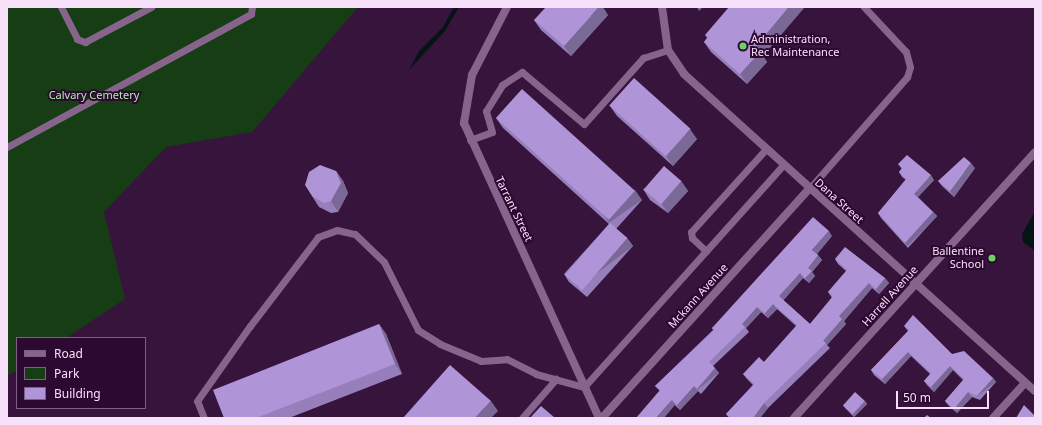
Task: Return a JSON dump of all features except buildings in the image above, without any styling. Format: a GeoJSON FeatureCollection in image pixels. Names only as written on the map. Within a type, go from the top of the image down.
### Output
{"type":"FeatureCollection","features":[{"type":"Feature","properties":{"kind":"street","name":"Tarrant Street"},"geometry":{"type":"LineString","coordinates":[[507,7],[467,91],[464,123],[470,140],[599,418]]}},
{"type":"Feature","properties":{"kind":"street","name":"Dana Street"},"geometry":{"type":"LineString","coordinates":[[662,7],[668,50],[684,74],[809,189],[1035,391]]}},
{"type":"Feature","properties":{"kind":"street","name":"Harrell Avenue"},"geometry":{"type":"LineString","coordinates":[[794,418],[1035,152]]}},
{"type":"Feature","properties":{"kind":"street","name":"Mckann Avenue"},"geometry":{"type":"LineString","coordinates":[[602,418],[809,189]]}},
{"type":"Feature","properties":{"kind":"street"},"geometry":{"type":"LineString","coordinates":[[993,418],[1025,382]]}},
{"type":"Feature","properties":{"kind":"lane"},"geometry":{"type":"LineString","coordinates":[[61,7],[77,39],[85,42],[151,7]]}},
{"type":"Feature","properties":{"kind":"lane"},"geometry":{"type":"LineString","coordinates":[[7,147],[250,14],[252,7]]}},
{"type":"Feature","properties":{"kind":"lane"},"geometry":{"type":"LineString","coordinates":[[809,189],[908,77],[910,67],[906,52],[864,7]]}},
{"type":"Feature","properties":{"kind":"lane"},"geometry":{"type":"LineString","coordinates":[[470,140],[492,132],[486,111],[502,85],[522,72],[584,124],[643,58],[668,50]]}},
{"type":"Feature","properties":{"kind":"lane"},"geometry":{"type":"LineString","coordinates":[[706,250],[692,238],[692,232],[766,148]]}},
{"type":"Feature","properties":{"kind":"lane"},"geometry":{"type":"LineString","coordinates":[[204,418],[197,401],[250,326],[318,237],[337,230],[355,234],[384,262],[418,330],[440,344],[481,361],[508,359],[536,374],[584,387],[783,165]]}},
{"type":"Feature","properties":{"kind":"lane"},"geometry":{"type":"LineString","coordinates":[[522,418],[556,379]]}},
{"type":"Feature","properties":{"kind":"green space","name":"Calvary Cemetery"},"geometry":{"type":"Polygon","coordinates":[[[7,7],[358,7],[252,132],[166,147],[104,212],[125,299],[68,337],[16,337],[16,371],[7,376],[7,7]]]}},
{"type":"Feature","properties":{"kind":"shaded area"},"geometry":{"type":"Polygon","coordinates":[[[454,7],[459,7],[445,31],[409,70],[419,51],[443,27],[454,7]]]}},
{"type":"Feature","properties":{"kind":"shaded area"},"geometry":{"type":"Polygon","coordinates":[[[1035,211],[1035,251],[1023,242],[1022,234],[1035,211]]]}},
{"type":"Feature","properties":{"kind":"place","name":"Administration, Rec Maintenance"},"geometry":{"type":"Point","coordinates":[743,46]}},
{"type":"Feature","properties":{"kind":"place","name":"Ballentine School"},"geometry":{"type":"Point","coordinates":[992,258]}}]}
